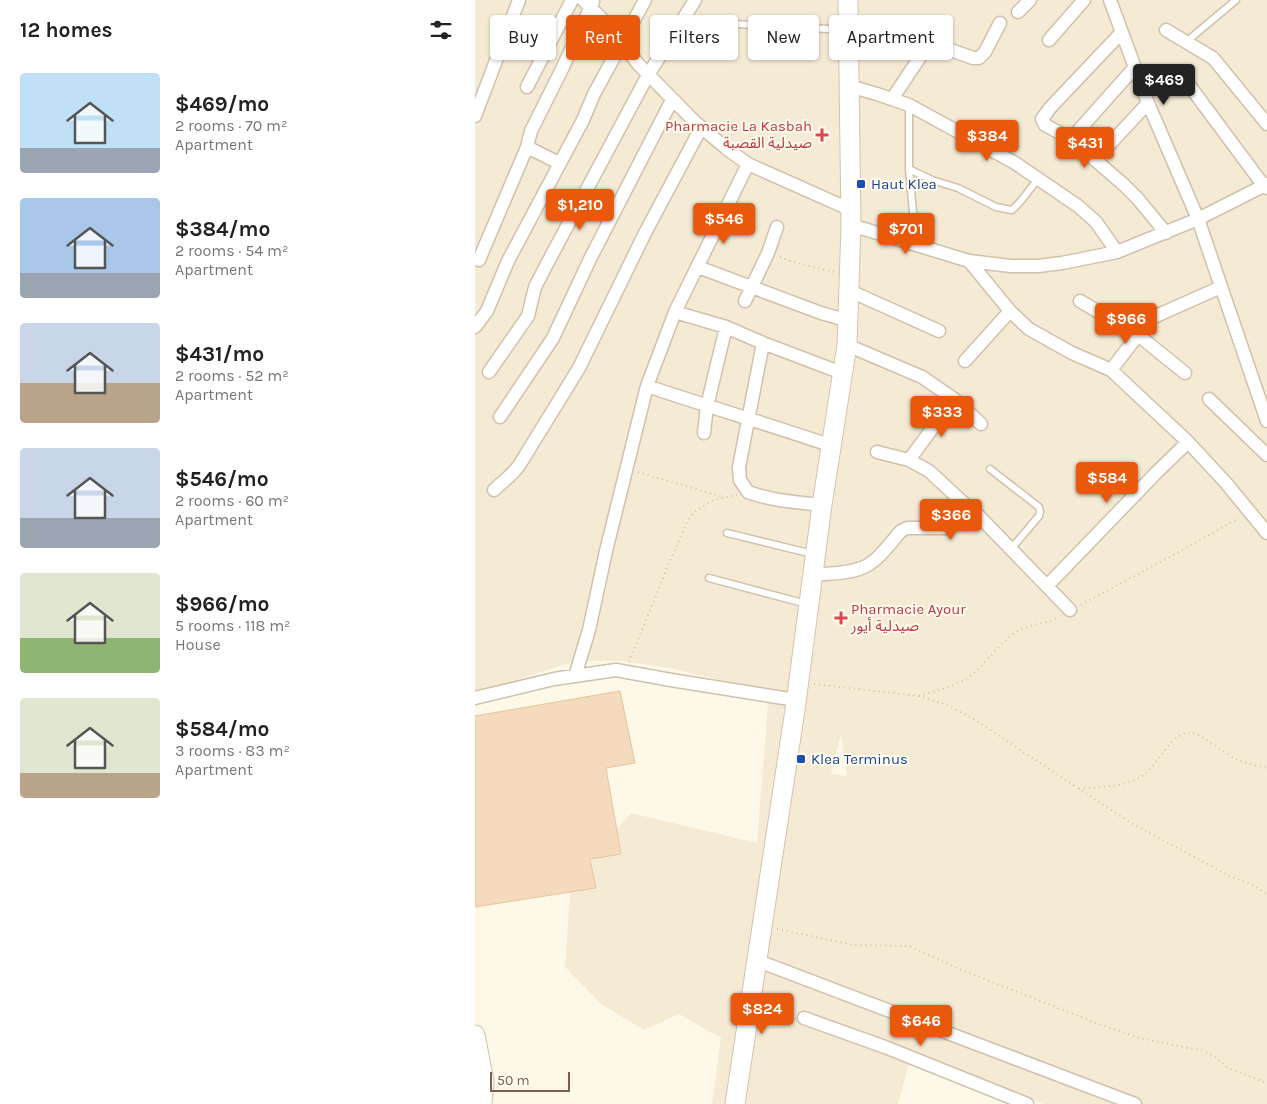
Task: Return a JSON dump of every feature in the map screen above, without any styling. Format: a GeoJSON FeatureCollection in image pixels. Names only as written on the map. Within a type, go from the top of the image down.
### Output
{"type":"FeatureCollection","features":[{"type":"Feature","properties":{"kind":"main road"},"geometry":{"type":"LineString","coordinates":[[848,0],[848,15]]}},
{"type":"Feature","properties":{"kind":"main road"},"geometry":{"type":"LineString","coordinates":[[735,1104],[758,961],[822,505],[847,345],[850,282],[849,60]]}},
{"type":"Feature","properties":{"kind":"main road"},"geometry":{"type":"LineString","coordinates":[[475,1035],[484,1081],[482,1104]]}},
{"type":"Feature","properties":{"kind":"street"},"geometry":{"type":"LineString","coordinates":[[475,116],[519,0]]}},
{"type":"Feature","properties":{"kind":"street"},"geometry":{"type":"LineString","coordinates":[[527,87],[572,0]]}},
{"type":"Feature","properties":{"kind":"street"},"geometry":{"type":"LineString","coordinates":[[637,15],[645,0]]}},
{"type":"Feature","properties":{"kind":"street"},"geometry":{"type":"LineString","coordinates":[[489,372],[528,316],[535,287],[539,279],[648,74],[695,0]]}},
{"type":"Feature","properties":{"kind":"street"},"geometry":{"type":"LineString","coordinates":[[1018,12],[1030,0]]}},
{"type":"Feature","properties":{"kind":"street"},"geometry":{"type":"LineString","coordinates":[[1049,40],[1084,0]]}},
{"type":"Feature","properties":{"kind":"street"},"geometry":{"type":"LineString","coordinates":[[1110,0],[1148,103],[1199,219],[1267,421]]}},
{"type":"Feature","properties":{"kind":"street"},"geometry":{"type":"LineString","coordinates":[[479,260],[527,147],[531,131],[563,67],[589,2],[600,15]]}},
{"type":"Feature","properties":{"kind":"street"},"geometry":{"type":"LineString","coordinates":[[892,99],[927,45],[934,44],[973,58],[979,58],[985,52],[1000,22]]}},
{"type":"Feature","properties":{"kind":"street"},"geometry":{"type":"LineString","coordinates":[[1166,30],[1217,62],[1267,124]]}},
{"type":"Feature","properties":{"kind":"street"},"geometry":{"type":"LineString","coordinates":[[1121,33],[1050,108],[1042,119],[1045,125],[1071,139],[1138,199],[1166,233]]}},
{"type":"Feature","properties":{"kind":"street"},"geometry":{"type":"LineString","coordinates":[[475,328],[487,311],[508,261],[583,120],[594,94],[612,60]]}},
{"type":"Feature","properties":{"kind":"street"},"geometry":{"type":"LineString","coordinates":[[637,60],[701,128],[749,164],[850,217],[916,244],[969,261],[1011,266],[1038,266],[1062,263],[1117,252],[1199,219],[1266,186],[1183,77]]}},
{"type":"Feature","properties":{"kind":"street"},"geometry":{"type":"LineString","coordinates":[[1071,139],[1135,67]]}},
{"type":"Feature","properties":{"kind":"street"},"geometry":{"type":"LineString","coordinates":[[849,86],[909,105],[991,148],[1065,196],[1096,222],[1117,252]]}},
{"type":"Feature","properties":{"kind":"street"},"geometry":{"type":"LineString","coordinates":[[500,417],[553,338],[590,259],[673,100]]}},
{"type":"Feature","properties":{"kind":"street"},"geometry":{"type":"LineString","coordinates":[[1095,160],[1148,103]]}},
{"type":"Feature","properties":{"kind":"street"},"geometry":{"type":"LineString","coordinates":[[494,490],[504,479],[513,474],[520,464],[579,368],[641,241],[701,128]]}},
{"type":"Feature","properties":{"kind":"street"},"geometry":{"type":"LineString","coordinates":[[527,147],[559,163]]}},
{"type":"Feature","properties":{"kind":"street"},"geometry":{"type":"LineString","coordinates":[[575,676],[589,630],[606,551],[647,386],[675,312],[749,164]]}},
{"type":"Feature","properties":{"kind":"street"},"geometry":{"type":"LineString","coordinates":[[745,301],[768,253],[777,227]]}},
{"type":"Feature","properties":{"kind":"street"},"geometry":{"type":"LineString","coordinates":[[969,261],[1010,311],[1029,329],[1072,353],[1111,370],[1188,442],[1226,483],[1267,533]]}},
{"type":"Feature","properties":{"kind":"street"},"geometry":{"type":"LineString","coordinates":[[699,267],[821,313],[849,321]]}},
{"type":"Feature","properties":{"kind":"street"},"geometry":{"type":"LineString","coordinates":[[850,282],[939,331]]}},
{"type":"Feature","properties":{"kind":"street"},"geometry":{"type":"LineString","coordinates":[[1111,370],[1132,332],[1221,286]]}},
{"type":"Feature","properties":{"kind":"street"},"geometry":{"type":"LineString","coordinates":[[1080,301],[1132,332],[1185,373]]}},
{"type":"Feature","properties":{"kind":"street"},"geometry":{"type":"LineString","coordinates":[[965,361],[1010,311]]}},
{"type":"Feature","properties":{"kind":"street"},"geometry":{"type":"LineString","coordinates":[[675,312],[726,327],[763,344],[842,373]]}},
{"type":"Feature","properties":{"kind":"street"},"geometry":{"type":"LineString","coordinates":[[704,433],[707,406],[726,327]]}},
{"type":"Feature","properties":{"kind":"street"},"geometry":{"type":"LineString","coordinates":[[763,344],[739,466],[740,480],[748,492],[773,500],[822,505]]}},
{"type":"Feature","properties":{"kind":"street"},"geometry":{"type":"LineString","coordinates":[[847,345],[912,371],[953,399],[981,424]]}},
{"type":"Feature","properties":{"kind":"street"},"geometry":{"type":"LineString","coordinates":[[647,386],[832,446]]}},
{"type":"Feature","properties":{"kind":"street"},"geometry":{"type":"LineString","coordinates":[[909,460],[953,399]]}},
{"type":"Feature","properties":{"kind":"street"},"geometry":{"type":"LineString","coordinates":[[1209,399],[1267,455]]}},
{"type":"Feature","properties":{"kind":"street"},"geometry":{"type":"LineString","coordinates":[[1047,586],[1188,442]]}},
{"type":"Feature","properties":{"kind":"street"},"geometry":{"type":"LineString","coordinates":[[877,452],[909,460],[929,471],[975,512],[1070,610]]}},
{"type":"Feature","properties":{"kind":"street"},"geometry":{"type":"LineString","coordinates":[[813,575],[849,571],[865,567],[901,531],[907,528],[949,528],[965,512],[971,510]]}},
{"type":"Feature","properties":{"kind":"street"},"geometry":{"type":"LineString","coordinates":[[475,698],[554,678],[616,670],[671,680],[797,691]]}},
{"type":"Feature","properties":{"kind":"street"},"geometry":{"type":"LineString","coordinates":[[758,961],[1135,1104]]}},
{"type":"Feature","properties":{"kind":"street"},"geometry":{"type":"LineString","coordinates":[[804,1018],[885,1047],[1027,1104]]}},
{"type":"Feature","properties":{"kind":"lane"},"geometry":{"type":"LineString","coordinates":[[1186,42],[1236,0]]}},
{"type":"Feature","properties":{"kind":"lane"},"geometry":{"type":"LineString","coordinates":[[738,24],[829,29]]}},
{"type":"Feature","properties":{"kind":"lane"},"geometry":{"type":"LineString","coordinates":[[909,105],[909,169],[916,244]]}},
{"type":"Feature","properties":{"kind":"lane"},"geometry":{"type":"LineString","coordinates":[[909,169],[932,180],[958,188],[996,207],[1012,210],[1021,202],[1038,178]]}},
{"type":"Feature","properties":{"kind":"lane"},"geometry":{"type":"LineString","coordinates":[[990,469],[1039,507],[1039,516],[1011,549]]}},
{"type":"Feature","properties":{"kind":"lane"},"geometry":{"type":"LineString","coordinates":[[727,533],[815,555]]}},
{"type":"Feature","properties":{"kind":"lane"},"geometry":{"type":"LineString","coordinates":[[709,578],[809,605]]}},
{"type":"Feature","properties":{"kind":"path"},"geometry":{"type":"LineString","coordinates":[[768,253],[800,264],[830,271],[850,282]]}},
{"type":"Feature","properties":{"kind":"path"},"geometry":{"type":"LineString","coordinates":[[626,469],[725,498]]}},
{"type":"Feature","properties":{"kind":"path"},"geometry":{"type":"LineString","coordinates":[[625,671],[688,520],[703,506],[713,500],[748,492]]}},
{"type":"Feature","properties":{"kind":"path"},"geometry":{"type":"LineString","coordinates":[[919,696],[961,681],[969,676],[1018,630],[1051,621],[1249,512]]}},
{"type":"Feature","properties":{"kind":"path"},"geometry":{"type":"LineString","coordinates":[[797,691],[919,696],[945,704],[972,718],[1131,823],[1230,876],[1255,886],[1267,894]]}},
{"type":"Feature","properties":{"kind":"path"},"geometry":{"type":"LineString","coordinates":[[1079,788],[1129,782],[1138,779],[1147,772],[1177,737],[1185,733],[1194,733],[1235,759],[1267,768]]}},
{"type":"Feature","properties":{"kind":"path"},"geometry":{"type":"LineString","coordinates":[[763,926],[854,945],[909,946],[959,969],[1096,1023],[1140,1038],[1203,1051],[1214,1056],[1229,1068],[1267,1083]]}},
{"type":"Feature","properties":{"kind":"shaded area"},"geometry":{"type":"Polygon","coordinates":[[[475,0],[1267,0],[1267,1104],[1044,1104],[911,1056],[898,1104],[712,1104],[721,1038],[679,1014],[644,1030],[601,1004],[565,967],[571,883],[631,813],[757,843],[769,691],[673,669],[624,661],[577,661],[475,692],[475,0]],[[841,734],[831,774],[847,776],[841,734]]]}},
{"type":"Feature","properties":{"kind":"building"},"geometry":{"type":"Polygon","coordinates":[[[620,691],[635,763],[606,768],[621,854],[590,859],[596,888],[475,907],[475,716],[620,691]]]}},
{"type":"Feature","properties":{"kind":"place","name":"Pharmacie La Kasbah صيدلية القصبة"},"geometry":{"type":"Point","coordinates":[822,135]}},
{"type":"Feature","properties":{"kind":"place","name":"Haut Klea"},"geometry":{"type":"Point","coordinates":[861,184]}},
{"type":"Feature","properties":{"kind":"place","name":"Pharmacie Ayour صيدلية أيور"},"geometry":{"type":"Point","coordinates":[841,618]}},
{"type":"Feature","properties":{"kind":"place","name":"Klea Terminus"},"geometry":{"type":"Point","coordinates":[801,759]}}]}
